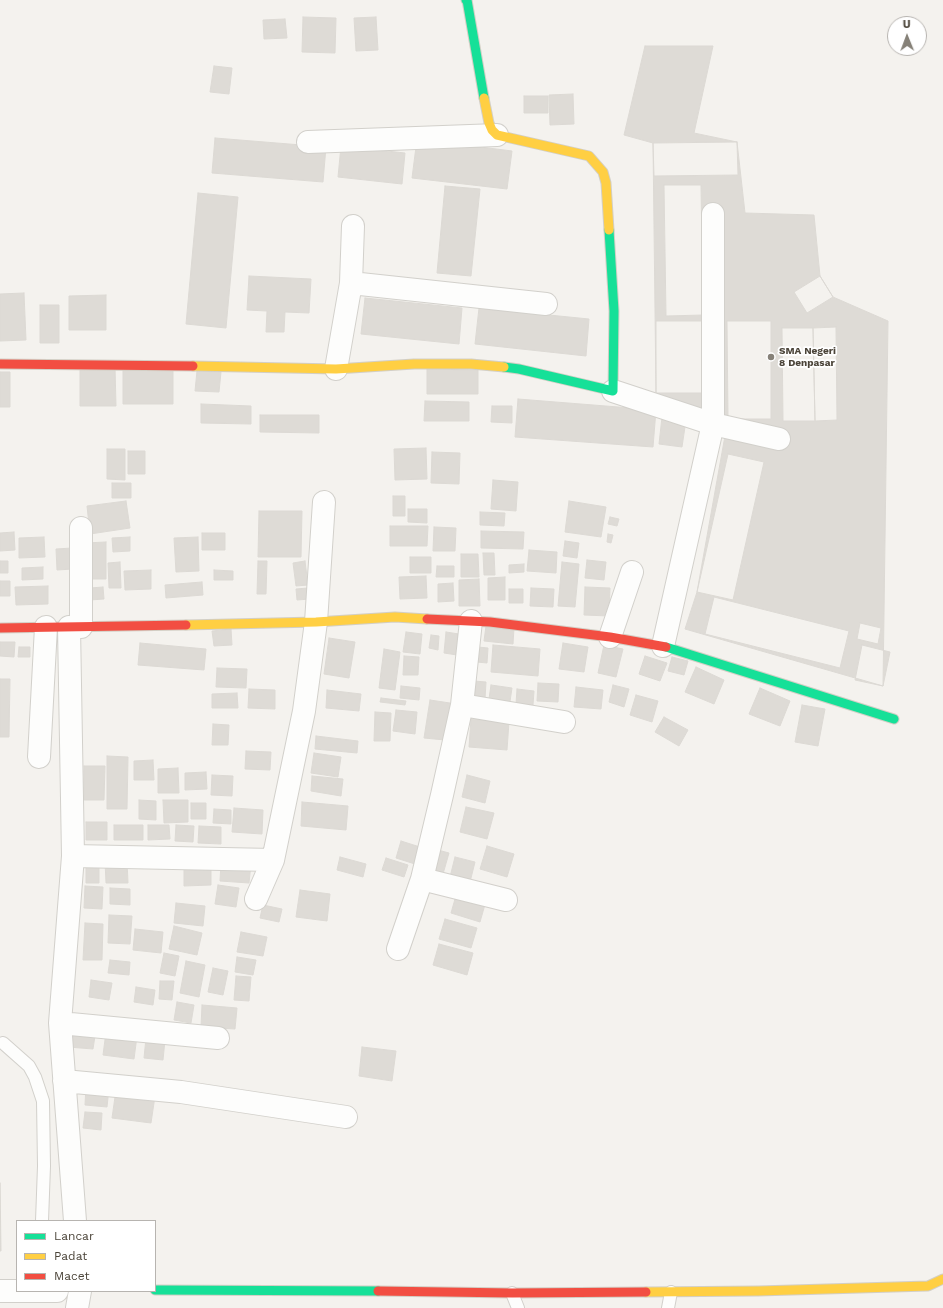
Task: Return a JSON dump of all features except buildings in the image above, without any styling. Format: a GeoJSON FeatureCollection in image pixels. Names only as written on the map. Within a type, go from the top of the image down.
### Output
{"type":"FeatureCollection","features":[{"type":"Feature","properties":{"kind":"street"},"geometry":{"type":"LineString","coordinates":[[466,0],[489,123],[496,135]]}},
{"type":"Feature","properties":{"kind":"street"},"geometry":{"type":"LineString","coordinates":[[308,142],[496,135],[589,156],[603,172],[606,183],[614,311],[613,391]]}},
{"type":"Feature","properties":{"kind":"street"},"geometry":{"type":"LineString","coordinates":[[663,646],[713,424],[714,214]]}},
{"type":"Feature","properties":{"kind":"street"},"geometry":{"type":"LineString","coordinates":[[336,368],[351,283],[353,226]]}},
{"type":"Feature","properties":{"kind":"street"},"geometry":{"type":"LineString","coordinates":[[351,283],[546,304]]}},
{"type":"Feature","properties":{"kind":"street"},"geometry":{"type":"LineString","coordinates":[[0,364],[336,368],[414,364],[471,364],[519,369],[613,391],[713,424],[779,439]]}},
{"type":"Feature","properties":{"kind":"street"},"geometry":{"type":"LineString","coordinates":[[256,899],[273,860],[304,710],[316,622],[324,502]]}},
{"type":"Feature","properties":{"kind":"street"},"geometry":{"type":"LineString","coordinates":[[75,1220],[60,1023],[73,856],[75,627],[81,528]]}},
{"type":"Feature","properties":{"kind":"street"},"geometry":{"type":"LineString","coordinates":[[610,638],[632,572]]}},
{"type":"Feature","properties":{"kind":"street"},"geometry":{"type":"LineString","coordinates":[[0,628],[316,622],[395,617],[490,622],[663,646],[894,719]]}},
{"type":"Feature","properties":{"kind":"street"},"geometry":{"type":"LineString","coordinates":[[398,949],[422,879],[442,796],[462,705],[471,621]]}},
{"type":"Feature","properties":{"kind":"street"},"geometry":{"type":"LineString","coordinates":[[39,757],[46,627]]}},
{"type":"Feature","properties":{"kind":"street"},"geometry":{"type":"LineString","coordinates":[[462,705],[564,722]]}},
{"type":"Feature","properties":{"kind":"street"},"geometry":{"type":"LineString","coordinates":[[73,856],[273,860]]}},
{"type":"Feature","properties":{"kind":"street"},"geometry":{"type":"LineString","coordinates":[[422,879],[506,900]]}},
{"type":"Feature","properties":{"kind":"street"},"geometry":{"type":"LineString","coordinates":[[60,1023],[218,1038]]}},
{"type":"Feature","properties":{"kind":"street"},"geometry":{"type":"LineString","coordinates":[[64,1081],[181,1092],[346,1117]]}},
{"type":"Feature","properties":{"kind":"street"},"geometry":{"type":"LineString","coordinates":[[156,1290],[314,1290],[512,1293],[758,1291],[928,1286],[943,1279]]}},
{"type":"Feature","properties":{"kind":"street"},"geometry":{"type":"LineString","coordinates":[[0,1291],[16,1291]]}},
{"type":"Feature","properties":{"kind":"street"},"geometry":{"type":"LineString","coordinates":[[77,1308],[80,1292]]}},
{"type":"Feature","properties":{"kind":"lane"},"geometry":{"type":"LineString","coordinates":[[3,1043],[29,1066],[35,1077],[43,1101],[44,1166],[42,1220]]}},
{"type":"Feature","properties":{"kind":"lane"},"geometry":{"type":"LineString","coordinates":[[668,1308],[671,1292]]}},
{"type":"Feature","properties":{"kind":"lane"},"geometry":{"type":"LineString","coordinates":[[512,1293],[518,1308]]}},
{"type":"Feature","properties":{"kind":"traffic: fast"},"geometry":{"type":"LineString","coordinates":[[466,0],[484,98]]}},
{"type":"Feature","properties":{"kind":"traffic: fast"},"geometry":{"type":"LineString","coordinates":[[504,367],[519,369],[613,391],[614,311],[609,230]]}},
{"type":"Feature","properties":{"kind":"traffic: fast"},"geometry":{"type":"LineString","coordinates":[[666,647],[894,719]]}},
{"type":"Feature","properties":{"kind":"traffic: fast"},"geometry":{"type":"LineString","coordinates":[[156,1290],[378,1291]]}},
{"type":"Feature","properties":{"kind":"traffic: slow"},"geometry":{"type":"LineString","coordinates":[[484,98],[489,123],[492,130],[497,135],[589,156],[603,172],[606,183],[609,230]]}},
{"type":"Feature","properties":{"kind":"traffic: slow"},"geometry":{"type":"LineString","coordinates":[[193,366],[336,369],[414,364],[471,364],[504,367]]}},
{"type":"Feature","properties":{"kind":"traffic: slow"},"geometry":{"type":"LineString","coordinates":[[186,625],[316,622],[395,617],[427,619]]}},
{"type":"Feature","properties":{"kind":"traffic: slow"},"geometry":{"type":"LineString","coordinates":[[646,1292],[758,1291],[928,1286],[943,1279]]}},
{"type":"Feature","properties":{"kind":"traffic: jam"},"geometry":{"type":"LineString","coordinates":[[0,364],[193,366]]}},
{"type":"Feature","properties":{"kind":"traffic: jam"},"geometry":{"type":"LineString","coordinates":[[427,619],[490,622],[610,637],[666,647]]}},
{"type":"Feature","properties":{"kind":"traffic: jam"},"geometry":{"type":"LineString","coordinates":[[0,628],[186,625]]}},
{"type":"Feature","properties":{"kind":"traffic: jam"},"geometry":{"type":"LineString","coordinates":[[378,1291],[512,1293],[646,1292]]}},
{"type":"Feature","properties":{"kind":"place","name":"SMA Negeri 8 Denpasar"},"geometry":{"type":"Point","coordinates":[771,357]}}]}
